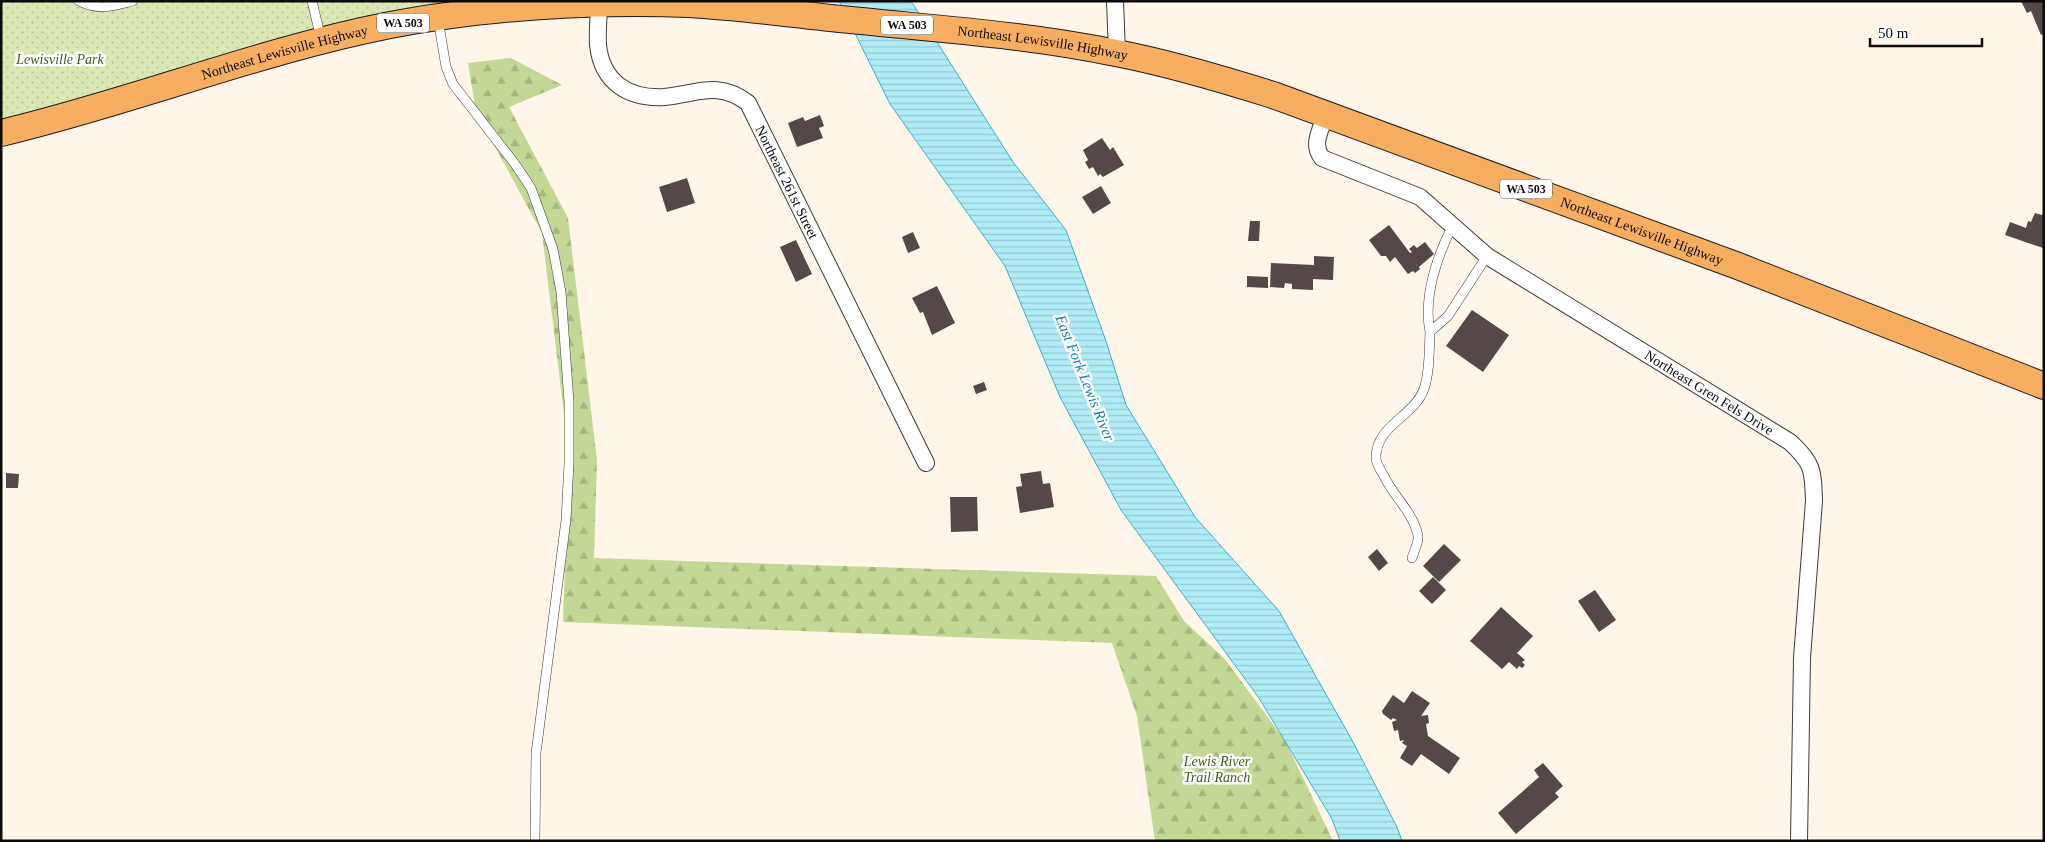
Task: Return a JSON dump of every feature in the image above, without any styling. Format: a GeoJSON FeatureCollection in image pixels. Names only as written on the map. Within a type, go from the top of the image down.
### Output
{"type":"FeatureCollection","features":[{"type":"Feature","properties":{"kind":"main road","name":"Northeast Lewisville Highway"},"geometry":{"type":"LineString","coordinates":[[1,133],[72,115],[321,40],[394,24],[520,8],[600,3],[687,4],[997,34],[1117,53],[1225,80],[1326,114],[1747,270],[2044,386]]}},
{"type":"Feature","properties":{"kind":"street"},"geometry":{"type":"LineString","coordinates":[[1115,1],[1117,53]]}},
{"type":"Feature","properties":{"kind":"street","name":"Northeast 261st Street"},"geometry":{"type":"LineString","coordinates":[[600,3],[598,42],[600,57],[608,74],[621,88],[640,96],[664,97],[698,91],[727,90],[748,103],[926,463]]}},
{"type":"Feature","properties":{"kind":"street","name":"Northeast Gren Fels Drive"},"geometry":{"type":"LineString","coordinates":[[1326,114],[1316,141],[1317,152],[1322,158],[1420,197],[1487,256],[1790,442],[1806,457],[1814,478],[1814,501],[1802,658],[1799,841]]}},
{"type":"Feature","properties":{"kind":"lane"},"geometry":{"type":"LineString","coordinates":[[79,1],[91,7],[104,7],[133,1]]}},
{"type":"Feature","properties":{"kind":"lane"},"geometry":{"type":"LineString","coordinates":[[312,1],[321,40]]}},
{"type":"Feature","properties":{"kind":"lane"},"geometry":{"type":"LineString","coordinates":[[438,18],[446,67],[453,84],[510,157],[531,188],[553,249],[561,292],[569,402],[568,482],[566,520],[536,753],[535,841]]}},
{"type":"Feature","properties":{"kind":"lane"},"geometry":{"type":"LineString","coordinates":[[1412,558],[1418,537],[1412,519],[1387,482],[1376,461],[1377,444],[1389,426],[1415,404],[1424,389],[1428,367],[1430,332],[1427,316],[1433,280],[1441,248],[1453,225]]}},
{"type":"Feature","properties":{"kind":"lane"},"geometry":{"type":"LineString","coordinates":[[1430,332],[1448,316],[1487,256]]}},
{"type":"Feature","properties":{"kind":"green space","name":"Lewisville Park"},"geometry":{"type":"Polygon","coordinates":[[[1,1],[610,1],[455,15],[1,133],[1,1]]]}},
{"type":"Feature","properties":{"kind":"green space","name":"Lewis River Trail Ranch"},"geometry":{"type":"Polygon","coordinates":[[[511,58],[562,85],[509,107],[568,218],[597,460],[594,558],[1156,576],[1184,621],[1224,658],[1286,742],[1333,841],[1155,841],[1137,716],[1112,643],[563,622],[569,455],[542,233],[476,112],[468,63],[511,58]]]}},
{"type":"Feature","properties":{"kind":"water","name":"East Fork Lewis River"},"geometry":{"type":"Polygon","coordinates":[[[839,1],[911,1],[1013,162],[1066,230],[1106,341],[1126,405],[1195,517],[1279,611],[1353,742],[1397,827],[1402,841],[1340,841],[1332,819],[1259,698],[1121,510],[1060,397],[1005,266],[890,104],[839,1]]]}},
{"type":"Feature","properties":{"kind":"building"},"geometry":{"type":"Polygon","coordinates":[[[2021,1],[2044,1],[2044,34],[2041,35],[2031,11],[2027,13],[2021,1]]]}},
{"type":"Feature","properties":{"kind":"building"},"geometry":{"type":"Polygon","coordinates":[[[820,115],[824,126],[819,128],[823,138],[797,147],[788,123],[803,117],[805,121],[820,115]]]}},
{"type":"Feature","properties":{"kind":"building"},"geometry":{"type":"Polygon","coordinates":[[[1102,138],[1110,150],[1113,147],[1124,165],[1103,177],[1100,174],[1098,176],[1093,167],[1089,169],[1085,162],[1088,160],[1083,150],[1102,138]]]}},
{"type":"Feature","properties":{"kind":"building"},"geometry":{"type":"Polygon","coordinates":[[[687,178],[695,203],[667,212],[659,187],[687,178]]]}},
{"type":"Feature","properties":{"kind":"building"},"geometry":{"type":"Polygon","coordinates":[[[1101,186],[1111,203],[1093,214],[1082,197],[1101,186]]]}},
{"type":"Feature","properties":{"kind":"building"},"geometry":{"type":"Polygon","coordinates":[[[2044,211],[2043,248],[2005,235],[2010,222],[2026,228],[2028,221],[2031,222],[2035,213],[2042,215],[2044,211]]]}},
{"type":"Feature","properties":{"kind":"building"},"geometry":{"type":"Polygon","coordinates":[[[1250,221],[1260,221],[1259,241],[1248,241],[1250,221]]]}},
{"type":"Feature","properties":{"kind":"building"},"geometry":{"type":"Polygon","coordinates":[[[1389,225],[1410,253],[1412,252],[1409,249],[1414,245],[1417,248],[1425,242],[1434,254],[1415,273],[1413,271],[1408,274],[1395,257],[1390,262],[1386,256],[1381,256],[1369,240],[1389,225]]]}},
{"type":"Feature","properties":{"kind":"building"},"geometry":{"type":"Polygon","coordinates":[[[913,232],[920,248],[908,253],[902,237],[913,232]]]}},
{"type":"Feature","properties":{"kind":"building"},"geometry":{"type":"Polygon","coordinates":[[[796,240],[812,274],[796,282],[780,247],[796,240]]]}},
{"type":"Feature","properties":{"kind":"building"},"geometry":{"type":"Polygon","coordinates":[[[1314,256],[1334,257],[1333,280],[1313,279],[1313,290],[1292,289],[1292,284],[1285,283],[1284,288],[1270,287],[1271,263],[1314,265],[1314,256]]]}},
{"type":"Feature","properties":{"kind":"building"},"geometry":{"type":"Polygon","coordinates":[[[1247,276],[1268,277],[1268,288],[1247,287],[1247,276]]]}},
{"type":"Feature","properties":{"kind":"building"},"geometry":{"type":"Polygon","coordinates":[[[937,286],[955,323],[932,335],[923,312],[920,313],[912,298],[937,286]]]}},
{"type":"Feature","properties":{"kind":"building"},"geometry":{"type":"Polygon","coordinates":[[[1472,310],[1509,335],[1483,372],[1446,346],[1472,310]]]}},
{"type":"Feature","properties":{"kind":"building"},"geometry":{"type":"Polygon","coordinates":[[[984,382],[987,390],[976,394],[973,386],[984,382]]]}},
{"type":"Feature","properties":{"kind":"building"},"geometry":{"type":"Polygon","coordinates":[[[1041,471],[1043,484],[1050,483],[1054,507],[1020,513],[1016,487],[1022,486],[1020,474],[1041,471]]]}},
{"type":"Feature","properties":{"kind":"building"},"geometry":{"type":"Polygon","coordinates":[[[6,473],[19,474],[18,488],[6,488],[6,473]]]}},
{"type":"Feature","properties":{"kind":"building"},"geometry":{"type":"Polygon","coordinates":[[[950,497],[977,497],[978,531],[951,532],[950,497]]]}},
{"type":"Feature","properties":{"kind":"building"},"geometry":{"type":"Polygon","coordinates":[[[1444,544],[1461,560],[1439,582],[1423,566],[1444,544]]]}},
{"type":"Feature","properties":{"kind":"building"},"geometry":{"type":"Polygon","coordinates":[[[1377,549],[1388,563],[1379,571],[1368,557],[1377,549]]]}},
{"type":"Feature","properties":{"kind":"building"},"geometry":{"type":"Polygon","coordinates":[[[1433,577],[1446,590],[1432,604],[1419,591],[1433,577]]]}},
{"type":"Feature","properties":{"kind":"building"},"geometry":{"type":"Polygon","coordinates":[[[1595,590],[1616,620],[1599,632],[1578,601],[1595,590]]]}},
{"type":"Feature","properties":{"kind":"building"},"geometry":{"type":"Polygon","coordinates":[[[1501,607],[1533,636],[1517,653],[1525,660],[1522,662],[1525,665],[1522,668],[1519,666],[1517,669],[1509,662],[1502,669],[1470,641],[1501,607]]]}},
{"type":"Feature","properties":{"kind":"building"},"geometry":{"type":"Polygon","coordinates":[[[1412,691],[1430,703],[1421,716],[1428,715],[1429,723],[1426,724],[1428,736],[1460,758],[1449,774],[1421,754],[1412,766],[1400,758],[1407,746],[1402,743],[1404,740],[1400,741],[1398,730],[1394,731],[1392,722],[1397,720],[1393,718],[1391,720],[1382,711],[1393,695],[1404,703],[1412,691]]]}},
{"type":"Feature","properties":{"kind":"building"},"geometry":{"type":"Polygon","coordinates":[[[1543,763],[1563,786],[1555,793],[1559,797],[1516,834],[1498,813],[1539,777],[1534,770],[1543,763]]]}}]}
